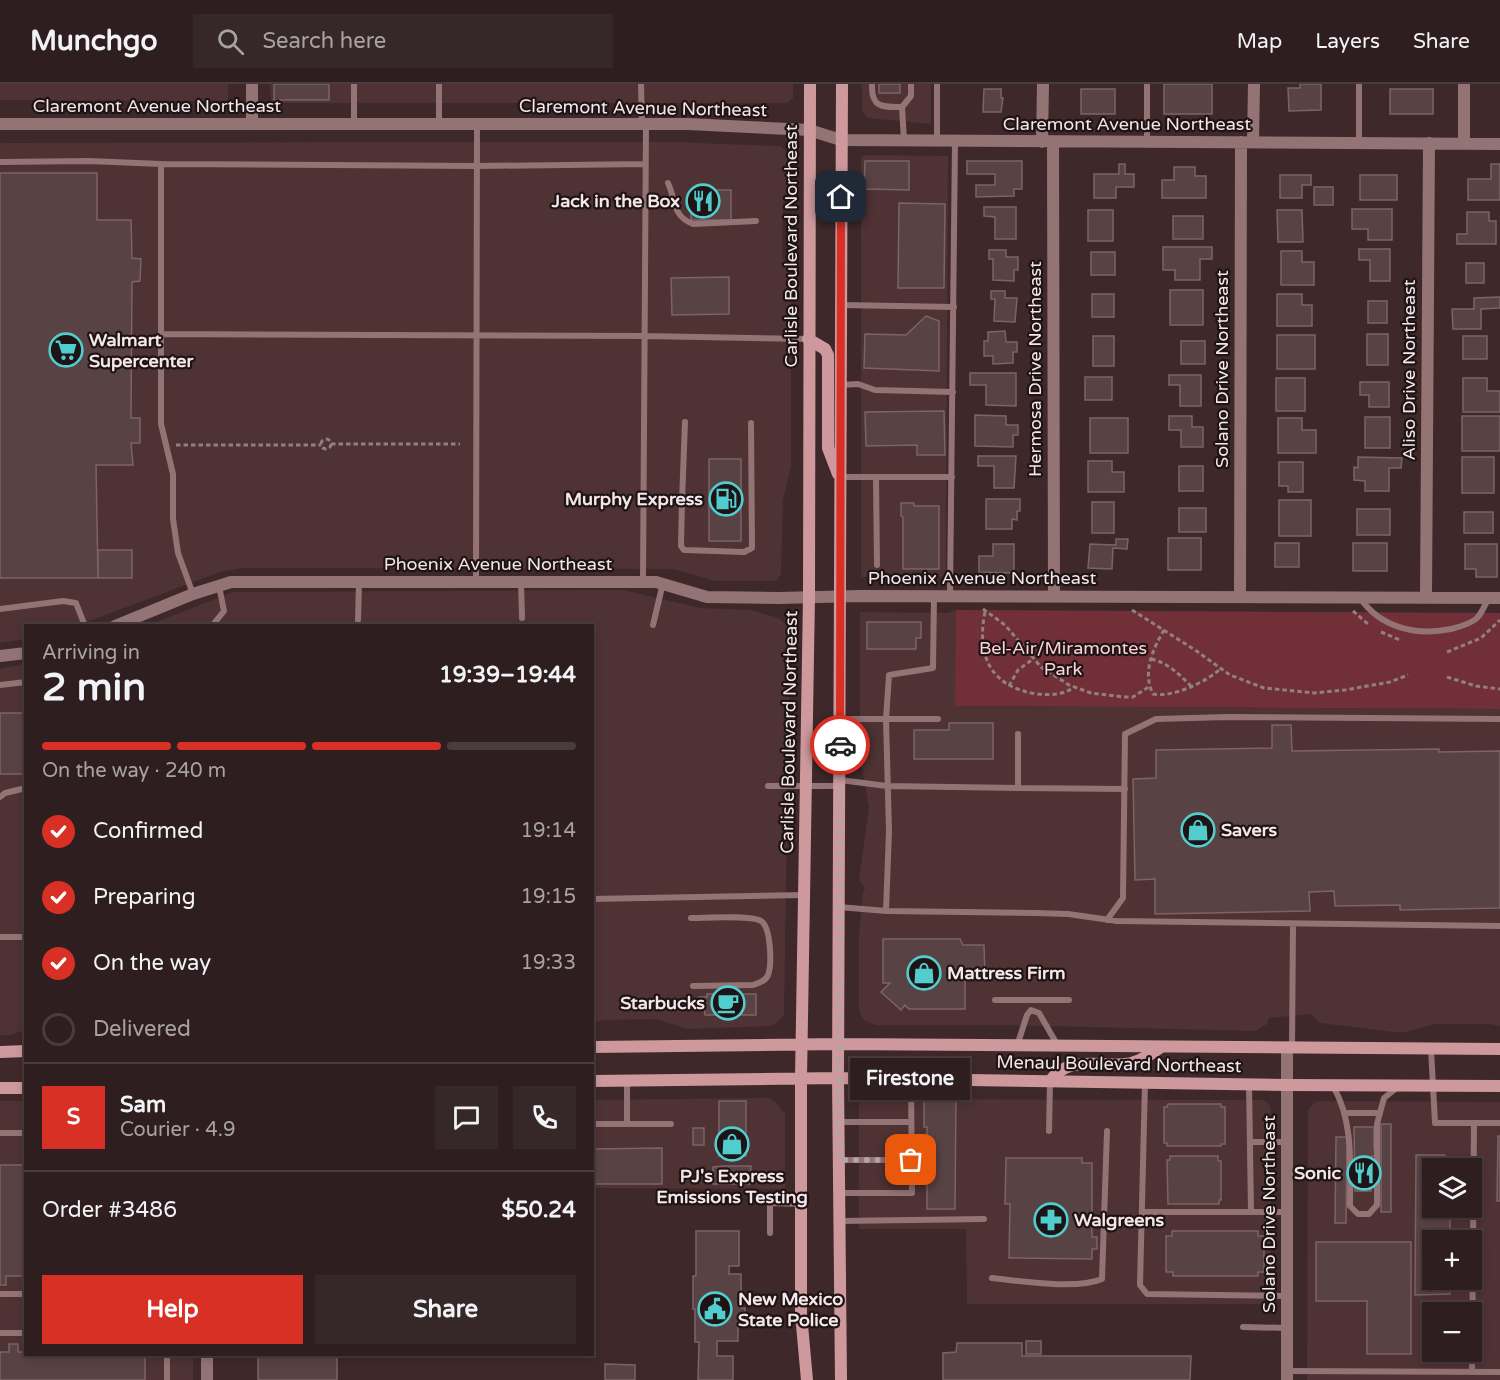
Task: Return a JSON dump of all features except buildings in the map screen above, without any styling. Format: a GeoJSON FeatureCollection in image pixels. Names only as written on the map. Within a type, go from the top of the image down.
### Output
{"type":"FeatureCollection","features":[{"type":"Feature","properties":{"kind":"main road","name":"Carlisle Boulevard Northeast"},"geometry":{"type":"LineString","coordinates":[[807,1380],[801,1314],[801,1078],[809,596],[810,84]]}},
{"type":"Feature","properties":{"kind":"main road"},"geometry":{"type":"LineString","coordinates":[[841,1380],[838,1044],[842,84]]}},
{"type":"Feature","properties":{"kind":"main road"},"geometry":{"type":"LineString","coordinates":[[808,339],[825,349],[828,355],[828,448],[840,477]]}},
{"type":"Feature","properties":{"kind":"main road","name":"Menaul Boulevard Northeast"},"geometry":{"type":"LineString","coordinates":[[594,1047],[838,1044],[1500,1049]]}},
{"type":"Feature","properties":{"kind":"main road"},"geometry":{"type":"LineString","coordinates":[[1050,1081],[1064,1067],[1080,1064],[1131,1063],[1147,1057],[1161,1047]]}},
{"type":"Feature","properties":{"kind":"main road"},"geometry":{"type":"LineString","coordinates":[[0,1052],[24,1052]]}},
{"type":"Feature","properties":{"kind":"main road","name":"Menaul Boulevard Northeast"},"geometry":{"type":"LineString","coordinates":[[594,1081],[838,1078],[1500,1086]]}},
{"type":"Feature","properties":{"kind":"main road"},"geometry":{"type":"LineString","coordinates":[[0,1088],[24,1088]]}},
{"type":"Feature","properties":{"kind":"street"},"geometry":{"type":"LineString","coordinates":[[252,84],[252,123]]}},
{"type":"Feature","properties":{"kind":"street","name":"Hermosa Drive Northeast"},"geometry":{"type":"LineString","coordinates":[[1043,84],[1047,142],[1054,596]]}},
{"type":"Feature","properties":{"kind":"street","name":"Solano Drive Northeast"},"geometry":{"type":"LineString","coordinates":[[1240,597],[1247,142],[1254,84]]}},
{"type":"Feature","properties":{"kind":"street"},"geometry":{"type":"LineString","coordinates":[[1464,84],[1464,143]]}},
{"type":"Feature","properties":{"kind":"street","name":"Claremont Avenue Northeast"},"geometry":{"type":"LineString","coordinates":[[0,124],[644,124],[809,130],[841,140],[1500,144]]}},
{"type":"Feature","properties":{"kind":"street","name":"Aliso Drive Northeast"},"geometry":{"type":"LineString","coordinates":[[1426,597],[1429,143]]}},
{"type":"Feature","properties":{"kind":"street","name":"Phoenix Avenue Northeast"},"geometry":{"type":"LineString","coordinates":[[120,624],[193,594],[231,582],[663,582],[707,597],[1495,598]]}},
{"type":"Feature","properties":{"kind":"street"},"geometry":{"type":"LineString","coordinates":[[0,656],[24,653]]}},
{"type":"Feature","properties":{"kind":"street","name":"Solano Drive Northeast"},"geometry":{"type":"LineString","coordinates":[[1287,1375],[1289,1048]]}},
{"type":"Feature","properties":{"kind":"street"},"geometry":{"type":"LineString","coordinates":[[207,1356],[207,1380]]}},
{"type":"Feature","properties":{"kind":"lane"},"geometry":{"type":"LineString","coordinates":[[354,84],[354,123]]}},
{"type":"Feature","properties":{"kind":"lane"},"geometry":{"type":"LineString","coordinates":[[439,84],[439,124]]}},
{"type":"Feature","properties":{"kind":"lane"},"geometry":{"type":"LineString","coordinates":[[641,84],[645,164],[643,582]]}},
{"type":"Feature","properties":{"kind":"lane"},"geometry":{"type":"LineString","coordinates":[[872,84],[872,97],[876,102],[888,107],[902,108]]}},
{"type":"Feature","properties":{"kind":"lane"},"geometry":{"type":"LineString","coordinates":[[904,140],[902,108],[911,96],[911,84]]}},
{"type":"Feature","properties":{"kind":"lane"},"geometry":{"type":"LineString","coordinates":[[937,84],[937,141]]}},
{"type":"Feature","properties":{"kind":"lane"},"geometry":{"type":"LineString","coordinates":[[1147,84],[1147,142]]}},
{"type":"Feature","properties":{"kind":"lane"},"geometry":{"type":"LineString","coordinates":[[1359,84],[1359,143]]}},
{"type":"Feature","properties":{"kind":"lane"},"geometry":{"type":"LineString","coordinates":[[476,582],[477,124]]}},
{"type":"Feature","properties":{"kind":"lane"},"geometry":{"type":"LineString","coordinates":[[950,596],[955,141]]}},
{"type":"Feature","properties":{"kind":"lane"},"geometry":{"type":"LineString","coordinates":[[0,162],[477,166],[645,164]]}},
{"type":"Feature","properties":{"kind":"lane"},"geometry":{"type":"LineString","coordinates":[[161,164],[161,424],[173,474],[173,519],[178,553],[193,594]]}},
{"type":"Feature","properties":{"kind":"lane"},"geometry":{"type":"LineString","coordinates":[[668,183],[677,214],[685,221],[693,224],[756,221]]}},
{"type":"Feature","properties":{"kind":"lane"},"geometry":{"type":"LineString","coordinates":[[841,305],[954,307]]}},
{"type":"Feature","properties":{"kind":"lane"},"geometry":{"type":"LineString","coordinates":[[161,334],[808,339]]}},
{"type":"Feature","properties":{"kind":"lane"},"geometry":{"type":"LineString","coordinates":[[841,385],[858,384],[875,390],[953,392]]}},
{"type":"Feature","properties":{"kind":"lane"},"geometry":{"type":"LineString","coordinates":[[685,422],[681,546],[684,550],[744,552],[752,548],[751,423]]}},
{"type":"Feature","properties":{"kind":"lane"},"geometry":{"type":"LineString","coordinates":[[840,477],[952,477]]}},
{"type":"Feature","properties":{"kind":"lane"},"geometry":{"type":"LineString","coordinates":[[876,477],[877,565]]}},
{"type":"Feature","properties":{"kind":"lane"},"geometry":{"type":"LineString","coordinates":[[644,501],[682,501]]}},
{"type":"Feature","properties":{"kind":"lane"},"geometry":{"type":"LineString","coordinates":[[358,620],[359,582]]}},
{"type":"Feature","properties":{"kind":"lane"},"geometry":{"type":"LineString","coordinates":[[521,582],[522,618]]}},
{"type":"Feature","properties":{"kind":"lane"},"geometry":{"type":"LineString","coordinates":[[653,625],[663,582]]}},
{"type":"Feature","properties":{"kind":"lane"},"geometry":{"type":"LineString","coordinates":[[214,624],[224,611],[219,586]]}},
{"type":"Feature","properties":{"kind":"lane"},"geometry":{"type":"LineString","coordinates":[[886,911],[889,831],[886,719],[889,675],[933,668],[934,596]]}},
{"type":"Feature","properties":{"kind":"lane"},"geometry":{"type":"LineString","coordinates":[[1359,597],[1381,620],[1407,630],[1435,632],[1461,627],[1477,619],[1495,598]]}},
{"type":"Feature","properties":{"kind":"lane"},"geometry":{"type":"LineString","coordinates":[[0,609],[63,601],[76,603],[84,624]]}},
{"type":"Feature","properties":{"kind":"lane"},"geometry":{"type":"LineString","coordinates":[[0,685],[24,682]]}},
{"type":"Feature","properties":{"kind":"lane"},"geometry":{"type":"LineString","coordinates":[[1107,920],[1123,898],[1125,734],[1156,719],[1228,717],[1500,719]]}},
{"type":"Feature","properties":{"kind":"lane"},"geometry":{"type":"LineString","coordinates":[[840,719],[938,719]]}},
{"type":"Feature","properties":{"kind":"lane"},"geometry":{"type":"LineString","coordinates":[[1018,734],[1018,788]]}},
{"type":"Feature","properties":{"kind":"lane"},"geometry":{"type":"LineString","coordinates":[[768,786],[839,783],[887,786],[1125,789]]}},
{"type":"Feature","properties":{"kind":"lane"},"geometry":{"type":"LineString","coordinates":[[0,797],[24,789]]}},
{"type":"Feature","properties":{"kind":"lane"},"geometry":{"type":"LineString","coordinates":[[594,899],[804,895]]}},
{"type":"Feature","properties":{"kind":"lane"},"geometry":{"type":"LineString","coordinates":[[839,907],[886,911],[1068,914],[1107,920],[1500,926]]}},
{"type":"Feature","properties":{"kind":"lane"},"geometry":{"type":"LineString","coordinates":[[691,918],[754,918],[764,922],[768,929],[770,946],[768,975],[762,982],[753,985],[693,986]]}},
{"type":"Feature","properties":{"kind":"lane"},"geometry":{"type":"LineString","coordinates":[[1289,1048],[1293,924]]}},
{"type":"Feature","properties":{"kind":"lane"},"geometry":{"type":"LineString","coordinates":[[0,937],[24,937]]}},
{"type":"Feature","properties":{"kind":"lane"},"geometry":{"type":"LineString","coordinates":[[995,1000],[1069,1000]]}},
{"type":"Feature","properties":{"kind":"lane"},"geometry":{"type":"LineString","coordinates":[[1034,1000],[1034,1011]]}},
{"type":"Feature","properties":{"kind":"lane"},"geometry":{"type":"LineString","coordinates":[[1017,1046],[1027,1015],[1031,1010],[1039,1013],[1059,1046]]}},
{"type":"Feature","properties":{"kind":"lane"},"geometry":{"type":"LineString","coordinates":[[1431,1049],[1435,1123],[1500,1123]]}},
{"type":"Feature","properties":{"kind":"lane"},"geometry":{"type":"LineString","coordinates":[[839,1193],[912,1193],[910,1079]]}},
{"type":"Feature","properties":{"kind":"lane"},"geometry":{"type":"LineString","coordinates":[[627,1081],[627,1124]]}},
{"type":"Feature","properties":{"kind":"lane"},"geometry":{"type":"LineString","coordinates":[[1048,1131],[1050,1081]]}},
{"type":"Feature","properties":{"kind":"lane"},"geometry":{"type":"LineString","coordinates":[[1145,1083],[1140,1285],[1147,1294],[1287,1296]]}},
{"type":"Feature","properties":{"kind":"lane"},"geometry":{"type":"LineString","coordinates":[[1249,1084],[1251,1212]]}},
{"type":"Feature","properties":{"kind":"lane"},"geometry":{"type":"LineString","coordinates":[[1332,1085],[1340,1098],[1350,1137],[1350,1206],[1358,1214],[1369,1214],[1377,1205],[1377,1124],[1384,1098],[1400,1085]]}},
{"type":"Feature","properties":{"kind":"lane"},"geometry":{"type":"LineString","coordinates":[[1344,1113],[1380,1113]]}},
{"type":"Feature","properties":{"kind":"lane"},"geometry":{"type":"LineString","coordinates":[[838,1122],[911,1122]]}},
{"type":"Feature","properties":{"kind":"lane"},"geometry":{"type":"LineString","coordinates":[[1472,1371],[1474,1123]]}},
{"type":"Feature","properties":{"kind":"lane"},"geometry":{"type":"LineString","coordinates":[[594,1124],[670,1124]]}},
{"type":"Feature","properties":{"kind":"lane"},"geometry":{"type":"LineString","coordinates":[[992,1278],[1049,1283],[1092,1283],[1102,1279],[1107,1131]]}},
{"type":"Feature","properties":{"kind":"lane"},"geometry":{"type":"LineString","coordinates":[[0,1133],[24,1133]]}},
{"type":"Feature","properties":{"kind":"lane"},"geometry":{"type":"LineString","coordinates":[[1250,1142],[1287,1142]]}},
{"type":"Feature","properties":{"kind":"lane"},"geometry":{"type":"LineString","coordinates":[[839,1160],[911,1160]]}},
{"type":"Feature","properties":{"kind":"lane"},"geometry":{"type":"LineString","coordinates":[[770,1233],[770,1203],[801,1204]]}},
{"type":"Feature","properties":{"kind":"lane"},"geometry":{"type":"LineString","coordinates":[[1142,1212],[1287,1212]]}},
{"type":"Feature","properties":{"kind":"lane"},"geometry":{"type":"LineString","coordinates":[[840,1221],[984,1219]]}},
{"type":"Feature","properties":{"kind":"lane"},"geometry":{"type":"LineString","coordinates":[[0,1294],[24,1294]]}},
{"type":"Feature","properties":{"kind":"lane"},"geometry":{"type":"LineString","coordinates":[[1243,1327],[1287,1328]]}},
{"type":"Feature","properties":{"kind":"lane"},"geometry":{"type":"LineString","coordinates":[[0,1333],[24,1333]]}},
{"type":"Feature","properties":{"kind":"lane"},"geometry":{"type":"LineString","coordinates":[[166,1380],[167,1356]]}},
{"type":"Feature","properties":{"kind":"lane"},"geometry":{"type":"LineString","coordinates":[[1287,1375],[1500,1372]]}},
{"type":"Feature","properties":{"kind":"path"},"geometry":{"type":"LineString","coordinates":[[321,445],[325,438],[332,444]]}},
{"type":"Feature","properties":{"kind":"path"},"geometry":{"type":"LineString","coordinates":[[172,445],[321,445],[327,449],[332,444],[460,444]]}},
{"type":"Feature","properties":{"kind":"path"},"geometry":{"type":"LineString","coordinates":[[1129,609],[1221,668],[1252,685],[1275,690],[1314,693],[1390,682],[1408,675]]}},
{"type":"Feature","properties":{"kind":"path"},"geometry":{"type":"LineString","coordinates":[[1074,687],[1068,691],[1049,695],[1009,686],[997,678],[989,664],[984,641],[984,610],[1005,625],[1033,659],[1050,674],[1074,687],[1091,693],[1133,697],[1150,686]]}},
{"type":"Feature","properties":{"kind":"path"},"geometry":{"type":"LineString","coordinates":[[1447,651],[1481,638],[1500,620]]}},
{"type":"Feature","properties":{"kind":"path"},"geometry":{"type":"LineString","coordinates":[[1164,630],[1154,646],[1150,659],[1150,686],[1153,693],[1156,695],[1191,686],[1213,676],[1221,668]]}},
{"type":"Feature","properties":{"kind":"path"},"geometry":{"type":"LineString","coordinates":[[1009,686],[1018,670],[1033,659]]}},
{"type":"Feature","properties":{"kind":"path"},"geometry":{"type":"LineString","coordinates":[[1150,659],[1161,662],[1174,670],[1191,686]]}},
{"type":"Feature","properties":{"kind":"path"},"geometry":{"type":"LineString","coordinates":[[1447,676],[1476,686],[1500,689]]}},
{"type":"Feature","properties":{"kind":"shaded area"},"geometry":{"type":"Polygon","coordinates":[[[0,84],[228,84],[228,101],[0,100],[0,84]]]}},
{"type":"Feature","properties":{"kind":"shaded area"},"geometry":{"type":"Polygon","coordinates":[[[270,84],[793,84],[793,98],[787,103],[277,103],[271,101],[270,84]]]}},
{"type":"Feature","properties":{"kind":"shaded area"},"geometry":{"type":"Polygon","coordinates":[[[862,84],[931,84],[931,124],[868,118],[862,111],[862,84]]]}},
{"type":"Feature","properties":{"kind":"shaded area"},"geometry":{"type":"Polygon","coordinates":[[[672,142],[781,146],[792,158],[791,173],[783,205],[782,255],[791,285],[791,467],[783,500],[781,574],[776,581],[715,581],[673,569],[242,568],[220,572],[82,624],[24,624],[24,639],[0,643],[0,143],[672,142]]]}},
{"type":"Feature","properties":{"kind":"shaded area"},"geometry":{"type":"Polygon","coordinates":[[[864,155],[948,156],[946,577],[861,577],[861,157],[864,155]]]}},
{"type":"Feature","properties":{"kind":"shaded area"},"geometry":{"type":"Polygon","coordinates":[[[623,590],[700,608],[751,610],[779,618],[790,629],[784,1016],[772,1026],[688,1029],[656,1019],[603,1020],[594,1023],[594,624],[151,624],[233,592],[623,590]]]}},
{"type":"Feature","properties":{"kind":"shaded area"},"geometry":{"type":"Polygon","coordinates":[[[956,610],[956,706],[1500,709],[1500,1026],[1435,1024],[1405,1032],[1394,1032],[1320,1023],[1311,1014],[1269,1018],[1267,1024],[1256,1031],[1004,1025],[876,1025],[865,1021],[859,1008],[859,934],[865,889],[859,880],[869,807],[860,756],[860,612],[948,613],[956,610]]]}},
{"type":"Feature","properties":{"kind":"shaded area"},"geometry":{"type":"Polygon","coordinates":[[[24,664],[24,1030],[11,1035],[0,1035],[0,669],[24,664]]]}},
{"type":"Feature","properties":{"kind":"shaded area"},"geometry":{"type":"Polygon","coordinates":[[[769,1098],[776,1102],[785,1114],[785,1189],[594,1188],[594,1100],[769,1098]]]}},
{"type":"Feature","properties":{"kind":"shaded area"},"geometry":{"type":"Polygon","coordinates":[[[861,1099],[1263,1100],[1269,1104],[1271,1110],[1271,1304],[967,1304],[966,1229],[859,1229],[859,1102],[861,1099]]]}},
{"type":"Feature","properties":{"kind":"shaded area"},"geometry":{"type":"Polygon","coordinates":[[[0,1101],[24,1101],[24,1356],[193,1356],[193,1380],[0,1380],[0,1101]]]}},
{"type":"Feature","properties":{"kind":"shaded area"},"geometry":{"type":"Polygon","coordinates":[[[1321,1101],[1500,1102],[1500,1380],[1307,1380],[1308,1112],[1315,1102],[1321,1101]]]}},
{"type":"Feature","properties":{"kind":"green space","name":"Bel-Air/Miramontes Park"},"geometry":{"type":"Polygon","coordinates":[[[956,610],[1500,613],[1500,709],[955,706],[956,610]]]}},
{"type":"Feature","properties":{"kind":"way so far"},"geometry":{"type":"LineString","coordinates":[[840,745],[839,1160],[911,1160]]}},
{"type":"Feature","properties":{"kind":"place","name":"Jack in the Box"},"geometry":{"type":"Point","coordinates":[703,201]}},
{"type":"Feature","properties":{"kind":"place","name":"Walmart Supercenter"},"geometry":{"type":"Point","coordinates":[66,350]}},
{"type":"Feature","properties":{"kind":"place","name":"Murphy Express"},"geometry":{"type":"Point","coordinates":[726,499]}},
{"type":"Feature","properties":{"kind":"place","name":"Savers"},"geometry":{"type":"Point","coordinates":[1198,830]}},
{"type":"Feature","properties":{"kind":"place","name":"Mattress Firm"},"geometry":{"type":"Point","coordinates":[924,973]}},
{"type":"Feature","properties":{"kind":"place","name":"Starbucks"},"geometry":{"type":"Point","coordinates":[728,1003]}},
{"type":"Feature","properties":{"kind":"place","name":"PJ's Express Emissions Testing"},"geometry":{"type":"Point","coordinates":[732,1144]}},
{"type":"Feature","properties":{"kind":"place","name":"Firestone"},"geometry":{"type":"Point","coordinates":[911,1160]}},
{"type":"Feature","properties":{"kind":"place","name":"Sonic"},"geometry":{"type":"Point","coordinates":[1364,1173]}},
{"type":"Feature","properties":{"kind":"place","name":"Walgreens"},"geometry":{"type":"Point","coordinates":[1051,1220]}},
{"type":"Feature","properties":{"kind":"place","name":"New Mexico State Police"},"geometry":{"type":"Point","coordinates":[715,1309]}},
{"type":"Feature","properties":{"kind":"route"},"geometry":{"type":"LineString","coordinates":[[840,745],[841,197]]}}]}
